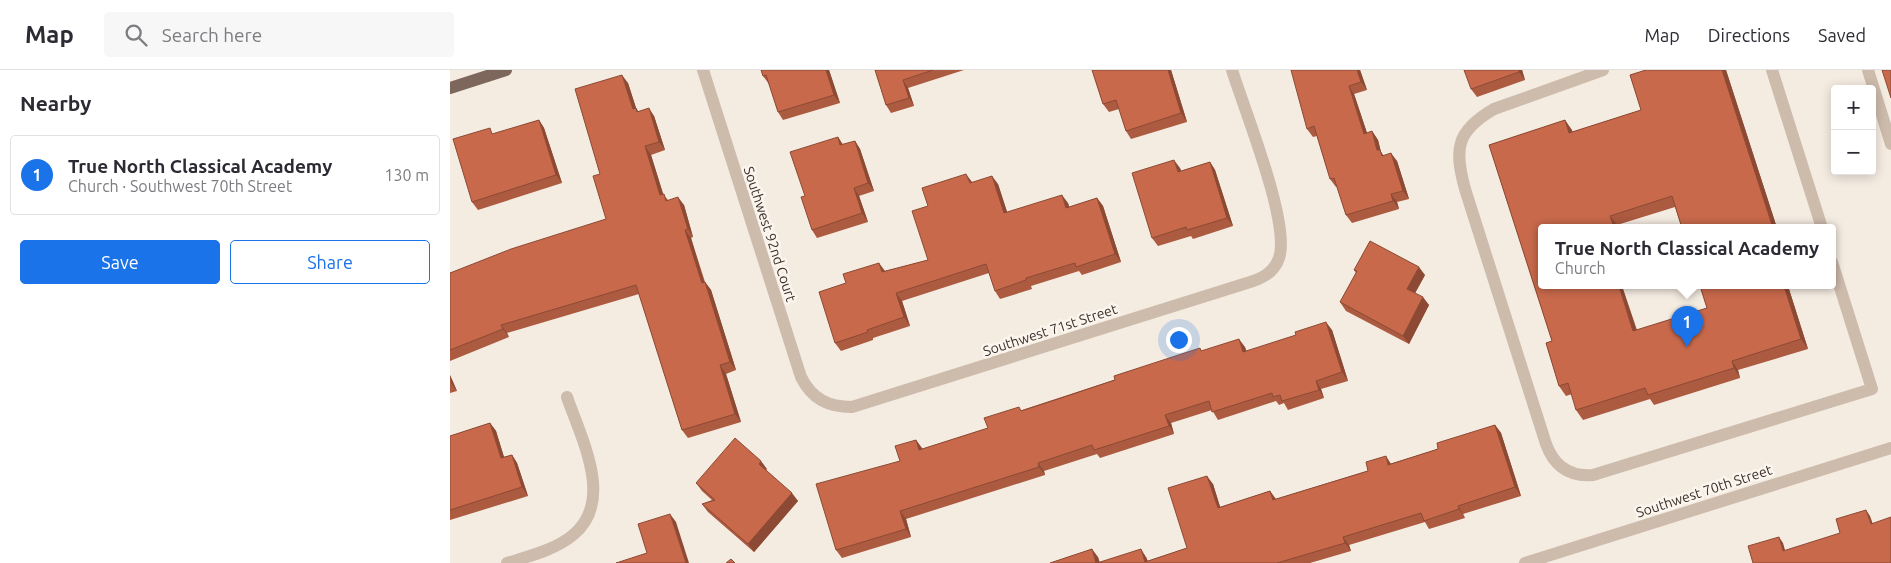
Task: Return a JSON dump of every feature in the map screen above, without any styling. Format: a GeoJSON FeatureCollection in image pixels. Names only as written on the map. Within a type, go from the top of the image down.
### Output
{"type":"FeatureCollection","features":[{"type":"Feature","properties":{"kind":"main road"},"geometry":{"type":"LineString","coordinates":[[450,88],[506,70]]}},
{"type":"Feature","properties":{"kind":"street","name":"Southwest 92nd Court"},"geometry":{"type":"LineString","coordinates":[[703,70],[793,356],[807,388],[821,401]]}},
{"type":"Feature","properties":{"kind":"street","name":"Southwest 71st Street"},"geometry":{"type":"LineString","coordinates":[[821,401],[844,407],[867,404],[1260,279],[1271,272],[1279,258],[1281,242],[1278,214],[1232,70]]}},
{"type":"Feature","properties":{"kind":"street"},"geometry":{"type":"LineString","coordinates":[[1603,70],[1494,109],[1480,117],[1468,129],[1458,155],[1465,189],[1546,444],[1556,464],[1570,473],[1582,476],[1593,475],[1872,388],[1836,275]]}},
{"type":"Feature","properties":{"kind":"street"},"geometry":{"type":"LineString","coordinates":[[1772,70],[1821,224]]}},
{"type":"Feature","properties":{"kind":"street"},"geometry":{"type":"LineString","coordinates":[[1868,70],[1891,144]]}},
{"type":"Feature","properties":{"kind":"street"},"geometry":{"type":"LineString","coordinates":[[507,563],[552,548],[573,535],[589,516],[595,490],[594,478],[567,397]]}},
{"type":"Feature","properties":{"kind":"street","name":"Southwest 70th Street"},"geometry":{"type":"LineString","coordinates":[[1525,563],[1891,448]]}},
{"type":"Feature","properties":{"kind":"building"},"geometry":{"type":"Polygon","coordinates":[[[761,70],[826,70],[834,95],[778,112],[766,75],[763,76],[761,70]]]}},
{"type":"Feature","properties":{"kind":"building"},"geometry":{"type":"Polygon","coordinates":[[[875,70],[933,70],[903,80],[909,98],[886,105],[875,70]]]}},
{"type":"Feature","properties":{"kind":"building"},"geometry":{"type":"Polygon","coordinates":[[[1092,70],[1168,70],[1181,113],[1126,131],[1116,100],[1103,104],[1092,70]]]}},
{"type":"Feature","properties":{"kind":"building"},"geometry":{"type":"Polygon","coordinates":[[[1291,70],[1357,70],[1361,82],[1349,86],[1364,134],[1372,131],[1377,150],[1380,150],[1382,156],[1391,153],[1403,191],[1391,194],[1393,201],[1346,215],[1334,178],[1330,179],[1314,126],[1307,129],[1291,70]]]}},
{"type":"Feature","properties":{"kind":"building"},"geometry":{"type":"Polygon","coordinates":[[[1464,70],[1519,70],[1519,72],[1471,89],[1464,70]]]}},
{"type":"Feature","properties":{"kind":"building"},"geometry":{"type":"Polygon","coordinates":[[[1646,70],[1722,70],[1772,224],[1681,224],[1672,196],[1610,216],[1613,224],[1538,224],[1538,289],[1620,289],[1633,331],[1707,308],[1701,289],[1785,289],[1801,339],[1732,361],[1734,368],[1648,395],[1645,388],[1576,410],[1568,383],[1559,386],[1546,343],[1552,341],[1489,145],[1565,120],[1569,133],[1641,110],[1630,75],[1646,70]]]}},
{"type":"Feature","properties":{"kind":"building"},"geometry":{"type":"Polygon","coordinates":[[[1882,70],[1891,70],[1891,98],[1882,70]]]}},
{"type":"Feature","properties":{"kind":"building"},"geometry":{"type":"Polygon","coordinates":[[[622,75],[633,109],[636,108],[637,112],[649,108],[659,142],[645,146],[660,195],[664,194],[666,201],[678,197],[688,229],[685,230],[702,283],[705,282],[730,362],[720,365],[735,414],[682,430],[636,285],[501,325],[503,329],[450,350],[450,273],[511,249],[606,219],[593,176],[600,174],[575,89],[622,75]]]}},
{"type":"Feature","properties":{"kind":"building"},"geometry":{"type":"Polygon","coordinates":[[[539,120],[556,175],[472,202],[453,139],[490,128],[492,134],[539,120]]]}},
{"type":"Feature","properties":{"kind":"building"},"geometry":{"type":"Polygon","coordinates":[[[838,137],[840,145],[855,141],[868,183],[854,188],[862,213],[812,230],[801,197],[805,196],[790,152],[838,137]]]}},
{"type":"Feature","properties":{"kind":"building"},"geometry":{"type":"Polygon","coordinates":[[[1174,160],[1178,172],[1210,162],[1227,218],[1187,230],[1186,227],[1152,238],[1132,173],[1174,160]]]}},
{"type":"Feature","properties":{"kind":"building"},"geometry":{"type":"Polygon","coordinates":[[[966,174],[970,183],[992,176],[1004,213],[1062,195],[1066,208],[1097,198],[1115,254],[1076,267],[1075,263],[1026,278],[1026,280],[995,291],[986,264],[896,293],[904,317],[835,343],[819,292],[846,283],[843,274],[879,263],[882,272],[928,260],[912,211],[928,206],[922,188],[966,174]]]}},
{"type":"Feature","properties":{"kind":"building"},"geometry":{"type":"Polygon","coordinates":[[[1370,241],[1419,267],[1407,289],[1423,297],[1403,336],[1340,302],[1357,271],[1354,270],[1370,241]]]}},
{"type":"Feature","properties":{"kind":"building"},"geometry":{"type":"Polygon","coordinates":[[[1326,322],[1342,372],[1316,381],[1319,390],[1282,401],[1280,395],[1273,397],[1272,393],[1212,412],[1209,401],[1165,415],[1169,426],[1094,450],[1092,445],[1038,463],[1039,467],[900,511],[906,529],[836,550],[816,484],[900,461],[895,446],[916,440],[919,450],[988,428],[984,418],[1019,407],[1021,411],[1115,380],[1114,376],[1200,348],[1201,351],[1239,339],[1243,352],[1296,335],[1295,332],[1326,322]]]}},
{"type":"Feature","properties":{"kind":"building"},"geometry":{"type":"Polygon","coordinates":[[[490,423],[501,458],[512,455],[522,487],[450,510],[450,436],[490,423]]]}},
{"type":"Feature","properties":{"kind":"building"},"geometry":{"type":"Polygon","coordinates":[[[1495,425],[1515,487],[1458,506],[1459,509],[1424,521],[1421,513],[1343,537],[1345,543],[1277,563],[1097,563],[1141,549],[1145,562],[1187,548],[1168,488],[1207,476],[1218,508],[1270,491],[1273,500],[1368,471],[1366,462],[1386,456],[1388,465],[1438,449],[1437,443],[1495,425]]]}},
{"type":"Feature","properties":{"kind":"building"},"geometry":{"type":"Polygon","coordinates":[[[735,438],[761,461],[759,464],[792,493],[748,544],[702,504],[715,500],[696,483],[735,438]]]}},
{"type":"Feature","properties":{"kind":"building"},"geometry":{"type":"Polygon","coordinates":[[[1866,510],[1871,524],[1891,517],[1891,563],[1753,563],[1748,546],[1779,537],[1783,551],[1840,533],[1836,519],[1866,510]]]}},
{"type":"Feature","properties":{"kind":"building"},"geometry":{"type":"Polygon","coordinates":[[[670,514],[686,563],[616,563],[647,553],[638,524],[670,514]]]}},
{"type":"Feature","properties":{"kind":"building"},"geometry":{"type":"Polygon","coordinates":[[[1092,549],[1096,563],[1050,563],[1092,549]]]}},
{"type":"Feature","properties":{"kind":"building"},"geometry":{"type":"Polygon","coordinates":[[[731,559],[735,563],[726,563],[731,559]]]}},
{"type":"Feature","properties":{"kind":"place","name":"True North Classical Academy"},"geometry":{"type":"Point","coordinates":[1687,347]}}]}
